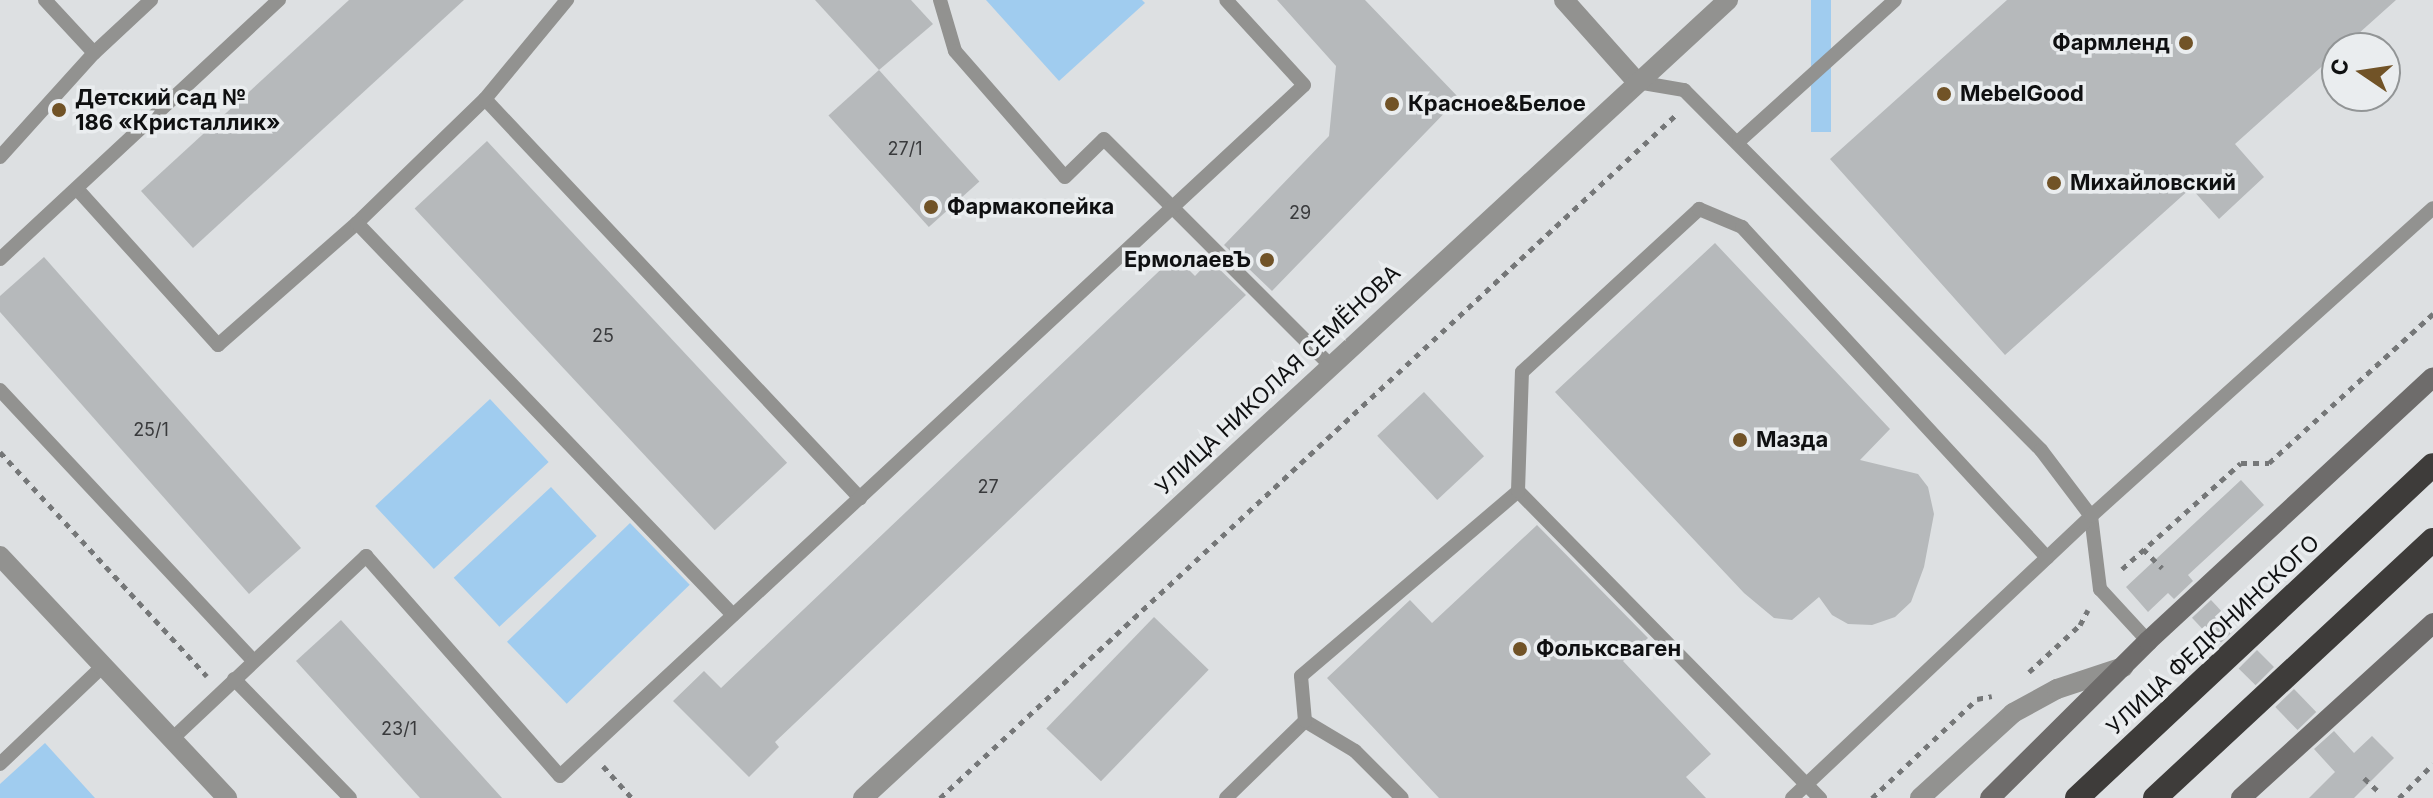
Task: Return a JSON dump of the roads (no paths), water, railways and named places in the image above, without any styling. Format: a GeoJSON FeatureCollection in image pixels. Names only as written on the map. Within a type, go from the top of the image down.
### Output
{"type":"FeatureCollection","features":[{"type":"Feature","properties":{"kind":"highway","name":"УЛИЦА ФЕДЮНИНСКОГО"},"geometry":{"type":"LineString","coordinates":[[2077,798],[2433,465]]}},
{"type":"Feature","properties":{"kind":"highway"},"geometry":{"type":"LineString","coordinates":[[2155,798],[2427,545]]}},
{"type":"Feature","properties":{"kind":"main road"},"geometry":{"type":"LineString","coordinates":[[1990,798],[2148,641],[2433,377]]}},
{"type":"Feature","properties":{"kind":"main road"},"geometry":{"type":"LineString","coordinates":[[2241,798],[2433,623]]}},
{"type":"Feature","properties":{"kind":"street"},"geometry":{"type":"LineString","coordinates":[[1564,0],[1637,82]]}},
{"type":"Feature","properties":{"kind":"street","name":"УЛИЦА НИКОЛАЯ СЕМЁНОВА"},"geometry":{"type":"LineString","coordinates":[[863,798],[1728,0]]}},
{"type":"Feature","properties":{"kind":"street"},"geometry":{"type":"LineString","coordinates":[[0,556],[227,798]]}},
{"type":"Feature","properties":{"kind":"street"},"geometry":{"type":"LineString","coordinates":[[1920,798],[2013,713],[2057,689],[2123,667]]}},
{"type":"Feature","properties":{"kind":"lane"},"geometry":{"type":"LineString","coordinates":[[45,0],[94,53]]}},
{"type":"Feature","properties":{"kind":"lane"},"geometry":{"type":"LineString","coordinates":[[0,157],[94,53],[151,0]]}},
{"type":"Feature","properties":{"kind":"lane"},"geometry":{"type":"LineString","coordinates":[[0,259],[78,190],[279,0]]}},
{"type":"Feature","properties":{"kind":"lane"},"geometry":{"type":"LineString","coordinates":[[940,0],[955,51],[1065,177],[1104,139],[1330,365]]}},
{"type":"Feature","properties":{"kind":"lane"},"geometry":{"type":"LineString","coordinates":[[172,739],[366,556],[560,776],[587,747],[1304,85],[1226,0]]}},
{"type":"Feature","properties":{"kind":"lane"},"geometry":{"type":"LineString","coordinates":[[1739,141],[1895,0]]}},
{"type":"Feature","properties":{"kind":"lane"},"geometry":{"type":"LineString","coordinates":[[78,190],[218,345],[357,223],[485,99],[561,2]]}},
{"type":"Feature","properties":{"kind":"lane"},"geometry":{"type":"LineString","coordinates":[[1637,82],[1684,90],[1693,98],[1739,141],[2041,450],[2091,516],[2100,589],[2148,641]]}},
{"type":"Feature","properties":{"kind":"lane"},"geometry":{"type":"LineString","coordinates":[[485,99],[860,498]]}},
{"type":"Feature","properties":{"kind":"lane"},"geometry":{"type":"LineString","coordinates":[[1792,798],[2091,516],[2433,208]]}},
{"type":"Feature","properties":{"kind":"lane"},"geometry":{"type":"LineString","coordinates":[[1820,798],[1518,491],[1522,372],[1699,209],[1742,227],[2047,558]]}},
{"type":"Feature","properties":{"kind":"lane"},"geometry":{"type":"LineString","coordinates":[[357,223],[733,615]]}},
{"type":"Feature","properties":{"kind":"lane"},"geometry":{"type":"LineString","coordinates":[[0,390],[253,660]]}},
{"type":"Feature","properties":{"kind":"lane"},"geometry":{"type":"LineString","coordinates":[[1305,721],[1301,676],[1518,491]]}},
{"type":"Feature","properties":{"kind":"lane"},"geometry":{"type":"LineString","coordinates":[[0,764],[103,666]]}},
{"type":"Feature","properties":{"kind":"lane"},"geometry":{"type":"LineString","coordinates":[[234,679],[350,798]]}},
{"type":"Feature","properties":{"kind":"lane"},"geometry":{"type":"LineString","coordinates":[[1226,798],[1305,721]]}},
{"type":"Feature","properties":{"kind":"lane"},"geometry":{"type":"LineString","coordinates":[[1305,721],[1355,751],[1402,798]]}},
{"type":"Feature","properties":{"kind":"place","name":"Фармленд"},"geometry":{"type":"Point","coordinates":[2186,43]}},
{"type":"Feature","properties":{"kind":"place","name":"MebelGood"},"geometry":{"type":"Point","coordinates":[1944,94]}},
{"type":"Feature","properties":{"kind":"place","name":"Красное&Белое"},"geometry":{"type":"Point","coordinates":[1392,104]}},
{"type":"Feature","properties":{"kind":"place","name":"Детский сад № 186 «Кристаллик»"},"geometry":{"type":"Point","coordinates":[59,110]}},
{"type":"Feature","properties":{"kind":"place","name":"Михайловский"},"geometry":{"type":"Point","coordinates":[2054,183]}},
{"type":"Feature","properties":{"kind":"place","name":"Фармакопейка"},"geometry":{"type":"Point","coordinates":[931,207]}},
{"type":"Feature","properties":{"kind":"place","name":"ЕрмолаевЪ"},"geometry":{"type":"Point","coordinates":[1267,260]}},
{"type":"Feature","properties":{"kind":"place","name":"Мазда"},"geometry":{"type":"Point","coordinates":[1740,440]}},
{"type":"Feature","properties":{"kind":"place","name":"Фольксваген"},"geometry":{"type":"Point","coordinates":[1520,649]}}]}
